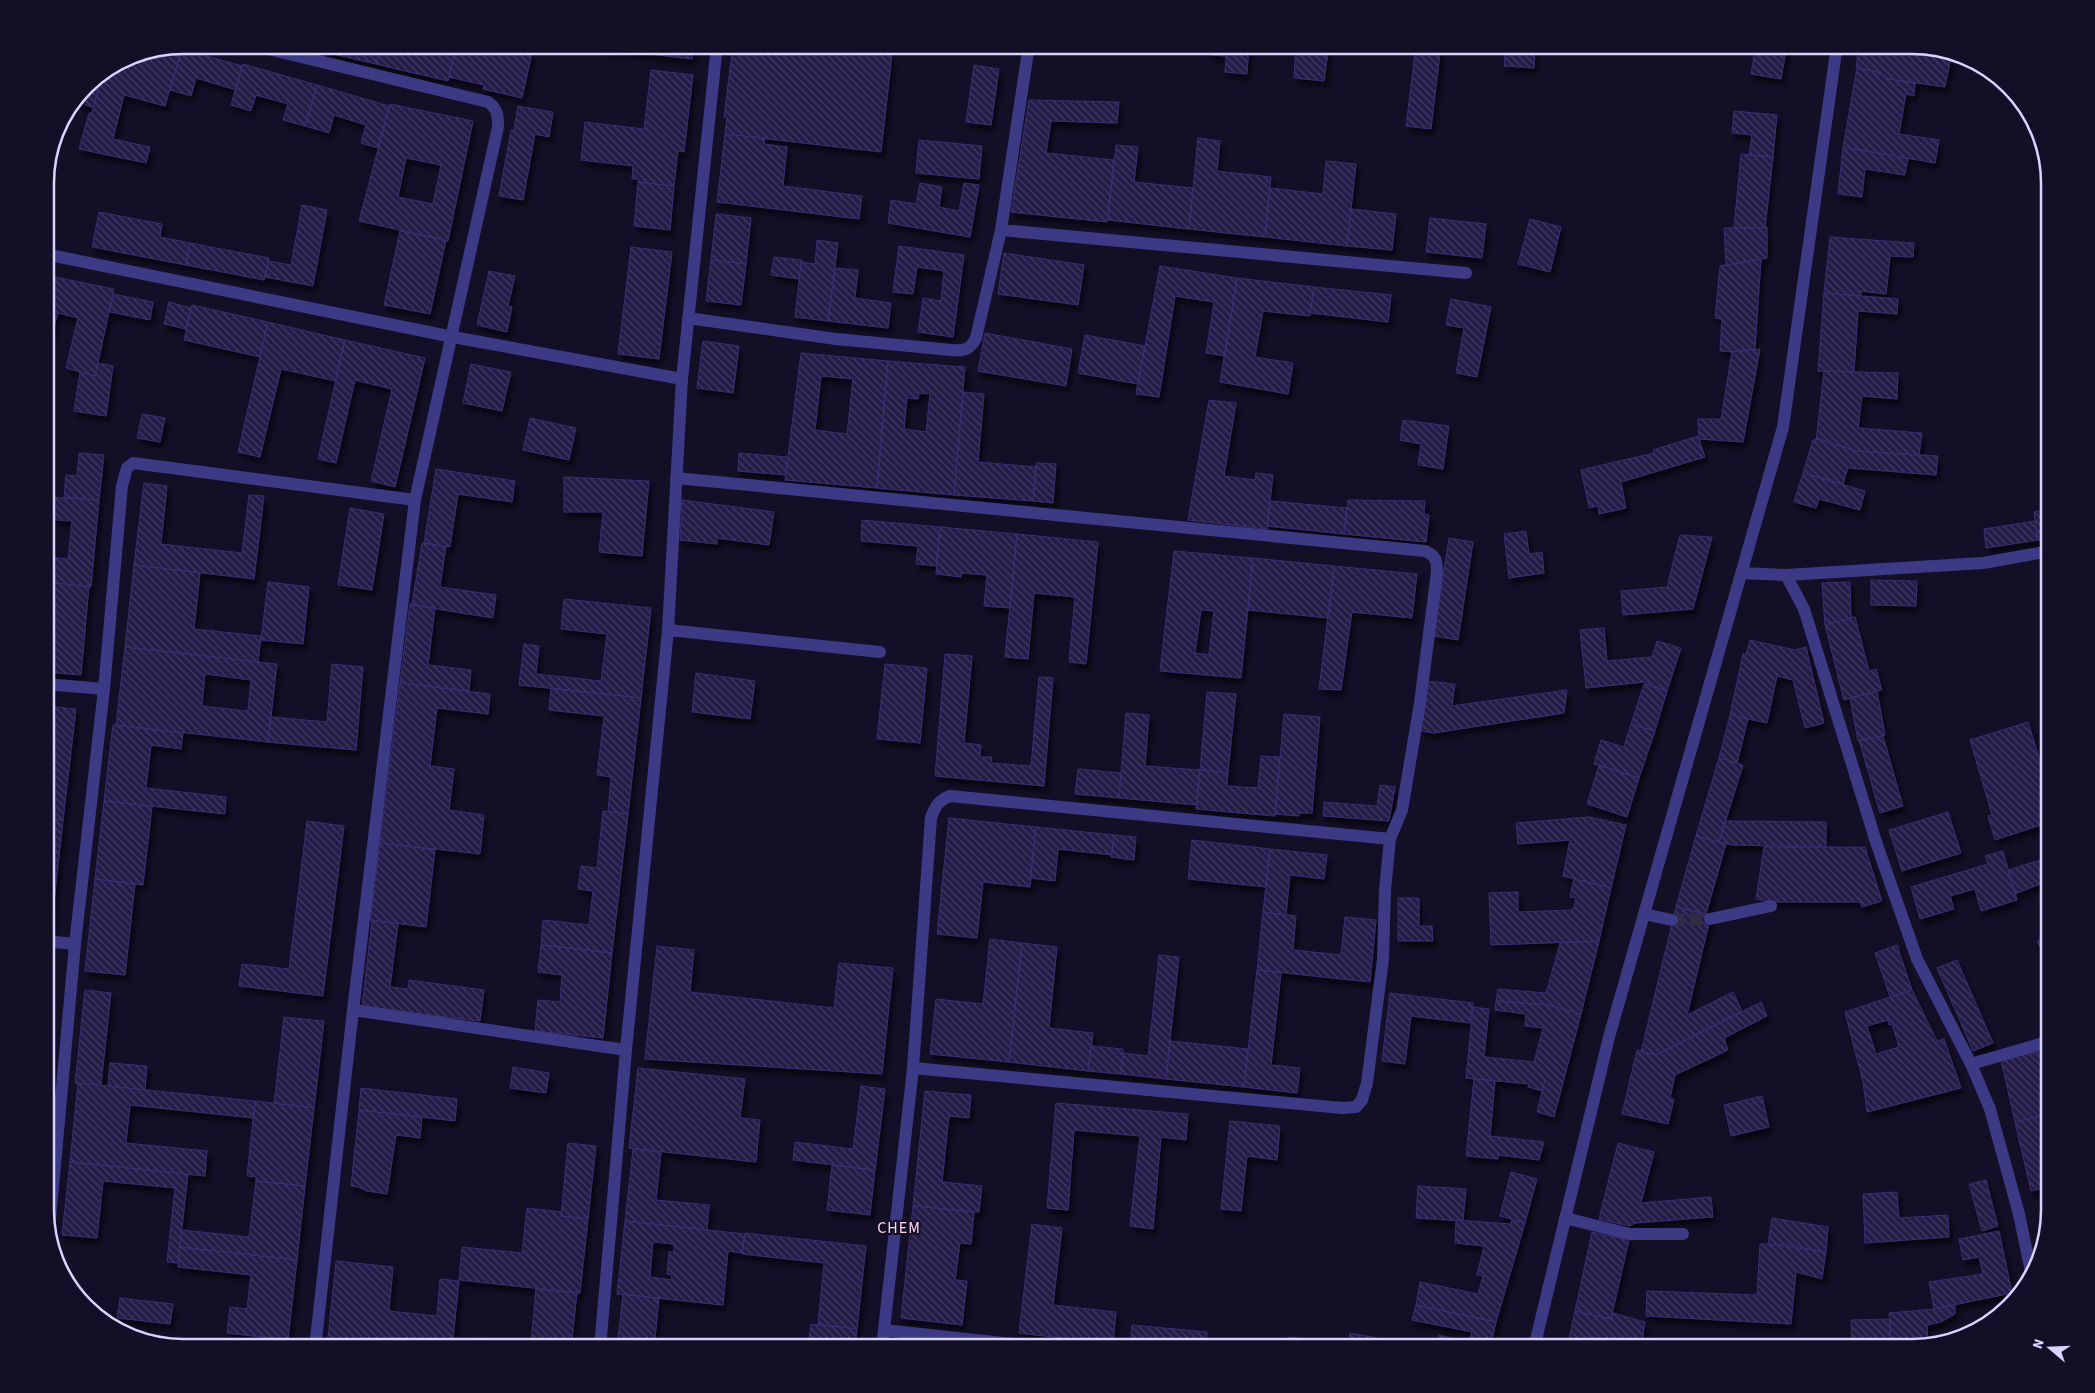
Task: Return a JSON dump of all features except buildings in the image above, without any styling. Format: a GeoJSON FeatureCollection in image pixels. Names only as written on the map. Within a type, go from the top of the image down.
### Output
{"type":"FeatureCollection","features":[{"type":"Feature","properties":{"kind":"street"},"geometry":{"type":"LineString","coordinates":[[289,54],[488,102],[495,106],[498,114],[498,127],[453,337],[415,500],[353,1010],[316,1339]]}},
{"type":"Feature","properties":{"kind":"street"},"geometry":{"type":"LineString","coordinates":[[601,1339],[626,1050],[668,630],[682,379],[716,54]]}},
{"type":"Feature","properties":{"kind":"street"},"geometry":{"type":"LineString","coordinates":[[688,318],[836,339],[964,350],[972,346],[976,338],[1001,230],[1028,54]]}},
{"type":"Feature","properties":{"kind":"street"},"geometry":{"type":"LineString","coordinates":[[1536,1339],[1609,1037],[1784,427],[1836,54]]}},
{"type":"Feature","properties":{"kind":"street"},"geometry":{"type":"LineString","coordinates":[[1001,230],[1466,273]]}},
{"type":"Feature","properties":{"kind":"street"},"geometry":{"type":"LineString","coordinates":[[54,256],[453,337],[682,379]]}},
{"type":"Feature","properties":{"kind":"street"},"geometry":{"type":"LineString","coordinates":[[54,1155],[75,944],[104,689],[122,486],[127,468],[133,463],[415,500]]}},
{"type":"Feature","properties":{"kind":"street"},"geometry":{"type":"LineString","coordinates":[[676,478],[1425,551],[1433,555],[1437,560],[1420,703],[1402,810],[1390,839],[1382,969],[1367,1083],[1362,1100],[1356,1107],[1342,1108],[913,1068]]}},
{"type":"Feature","properties":{"kind":"street"},"geometry":{"type":"LineString","coordinates":[[1742,573],[1786,575],[1982,563],[2041,553]]}},
{"type":"Feature","properties":{"kind":"street"},"geometry":{"type":"LineString","coordinates":[[1786,575],[1804,609],[1876,842],[1917,959],[1971,1064],[1990,1109],[2019,1214],[2029,1264]]}},
{"type":"Feature","properties":{"kind":"street"},"geometry":{"type":"LineString","coordinates":[[668,630],[880,652]]}},
{"type":"Feature","properties":{"kind":"street"},"geometry":{"type":"LineString","coordinates":[[54,685],[104,689]]}},
{"type":"Feature","properties":{"kind":"street"},"geometry":{"type":"LineString","coordinates":[[883,1339],[913,1068],[931,818],[941,799],[950,796],[1390,839]]}},
{"type":"Feature","properties":{"kind":"street"},"geometry":{"type":"LineString","coordinates":[[1710,919],[1771,906]]}},
{"type":"Feature","properties":{"kind":"street"},"geometry":{"type":"LineString","coordinates":[[1644,914],[1672,920]]}},
{"type":"Feature","properties":{"kind":"street"},"geometry":{"type":"LineString","coordinates":[[54,942],[75,944]]}},
{"type":"Feature","properties":{"kind":"street"},"geometry":{"type":"LineString","coordinates":[[353,1010],[626,1050]]}},
{"type":"Feature","properties":{"kind":"street"},"geometry":{"type":"LineString","coordinates":[[1971,1064],[2041,1044]]}},
{"type":"Feature","properties":{"kind":"street"},"geometry":{"type":"LineString","coordinates":[[1565,1218],[1630,1234],[1683,1234]]}},
{"type":"Feature","properties":{"kind":"street"},"geometry":{"type":"LineString","coordinates":[[884,1330],[967,1339]]}},
{"type":"Feature","properties":{"kind":"tunnel"},"geometry":{"type":"LineString","coordinates":[[1672,920],[1710,919]]}},
{"type":"Feature","properties":{"kind":"district","name":"CHEM"},"geometry":{"type":"Point","coordinates":[899,1227]}}]}
